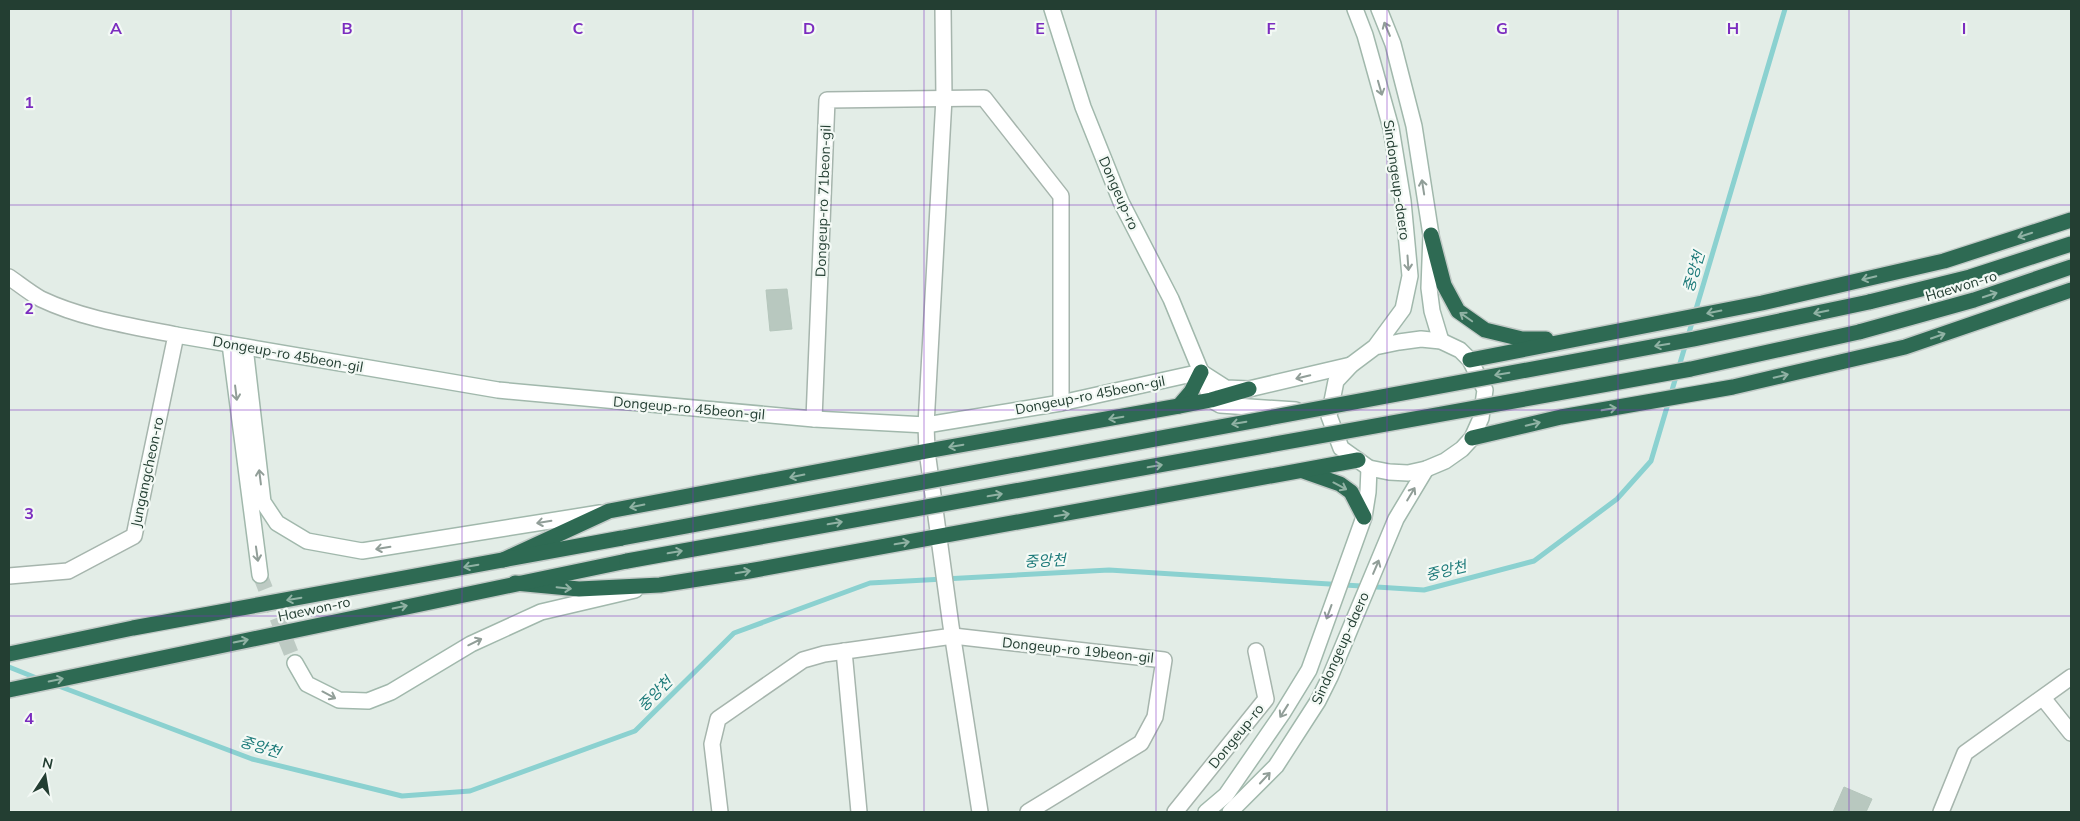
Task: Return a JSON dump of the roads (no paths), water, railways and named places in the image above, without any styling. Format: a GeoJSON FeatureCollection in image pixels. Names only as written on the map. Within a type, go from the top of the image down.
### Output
{"type":"FeatureCollection","features":[{"type":"Feature","properties":{"kind":"highway"},"geometry":{"type":"LineString","coordinates":[[1470,360],[1762,303],[1944,261],[2071,220]]}},
{"type":"Feature","properties":{"kind":"highway"},"geometry":{"type":"LineString","coordinates":[[1431,235],[1444,285],[1458,311],[1478,326],[1485,330],[1522,339],[1580,339]]}},
{"type":"Feature","properties":{"kind":"highway","name":"Haewon-ro"},"geometry":{"type":"LineString","coordinates":[[9,654],[134,628],[1684,341],[1869,302],[1970,277],[2071,244]]}},
{"type":"Feature","properties":{"kind":"highway","name":"Haewon-ro"},"geometry":{"type":"LineString","coordinates":[[9,690],[627,561],[1691,369],[1859,332],[1974,300],[2071,268]]}},
{"type":"Feature","properties":{"kind":"highway"},"geometry":{"type":"LineString","coordinates":[[1472,438],[1561,417],[1733,387],[1905,347],[2071,290]]}},
{"type":"Feature","properties":{"kind":"highway"},"geometry":{"type":"LineString","coordinates":[[1179,406],[1191,392],[1201,372]]}},
{"type":"Feature","properties":{"kind":"highway"},"geometry":{"type":"LineString","coordinates":[[503,560],[609,511],[926,451],[1211,400],[1249,388]]}},
{"type":"Feature","properties":{"kind":"highway"},"geometry":{"type":"LineString","coordinates":[[515,583],[580,589],[660,585],[940,544],[1303,471],[1363,464]]}},
{"type":"Feature","properties":{"kind":"highway"},"geometry":{"type":"LineString","coordinates":[[1303,471],[1340,484],[1351,492],[1364,517]]}},
{"type":"Feature","properties":{"kind":"street"},"geometry":{"type":"LineString","coordinates":[[943,9],[944,98],[926,451],[980,812]]}},
{"type":"Feature","properties":{"kind":"street","name":"Dongeup-ro"},"geometry":{"type":"LineString","coordinates":[[1052,9],[1083,107],[1121,202],[1171,299],[1211,400]]}},
{"type":"Feature","properties":{"kind":"street","name":"Sindongeup-daero"},"geometry":{"type":"LineString","coordinates":[[1355,9],[1392,128],[1403,201],[1410,276],[1403,309],[1375,347]]}},
{"type":"Feature","properties":{"kind":"street","name":"Sindongeup-daero"},"geometry":{"type":"LineString","coordinates":[[1378,9],[1393,44],[1414,126],[1431,235],[1429,288],[1432,311],[1441,340]]}},
{"type":"Feature","properties":{"kind":"street","name":"Dongeup-ro 71beon-gil"},"geometry":{"type":"LineString","coordinates":[[814,419],[827,100],[984,98],[1061,196],[1061,403]]}},
{"type":"Feature","properties":{"kind":"street","name":"Dongeup-ro 45beon-gil"},"geometry":{"type":"LineString","coordinates":[[9,277],[39,298],[68,310],[176,335],[238,346],[498,390],[814,419],[926,425],[1061,403],[1201,372]]}},
{"type":"Feature","properties":{"kind":"street","name":"Jungangcheon-ro"},"geometry":{"type":"LineString","coordinates":[[9,576],[68,571],[134,536],[176,335]]}},
{"type":"Feature","properties":{"kind":"street"},"geometry":{"type":"LineString","coordinates":[[1420,339],[1441,340],[1460,350],[1470,360],[1485,390],[1481,418],[1472,438],[1462,449],[1445,461],[1426,469],[1408,473],[1389,472],[1363,464],[1341,448],[1329,416],[1336,381],[1351,365],[1375,347],[1420,339]]}},
{"type":"Feature","properties":{"kind":"street"},"geometry":{"type":"LineString","coordinates":[[238,346],[263,502],[277,523],[307,541],[362,552],[609,511]]}},
{"type":"Feature","properties":{"kind":"street"},"geometry":{"type":"LineString","coordinates":[[238,346],[260,575]]}},
{"type":"Feature","properties":{"kind":"street"},"geometry":{"type":"LineString","coordinates":[[1201,372],[1226,388],[1249,388],[1282,383],[1351,365]]}},
{"type":"Feature","properties":{"kind":"street"},"geometry":{"type":"LineString","coordinates":[[1211,400],[1220,405],[1308,410],[1329,416]]}},
{"type":"Feature","properties":{"kind":"street","name":"Sindongeup-daero"},"geometry":{"type":"LineString","coordinates":[[1206,812],[1226,794],[1282,714],[1309,670],[1364,517],[1368,492],[1363,464]]}},
{"type":"Feature","properties":{"kind":"street","name":"Sindongeup-daero"},"geometry":{"type":"LineString","coordinates":[[1230,812],[1276,766],[1318,701],[1330,677],[1396,519],[1426,469]]}},
{"type":"Feature","properties":{"kind":"street"},"geometry":{"type":"LineString","coordinates":[[295,663],[307,684],[339,700],[368,701],[391,692],[471,644],[541,612],[660,585]]}},
{"type":"Feature","properties":{"kind":"street","name":"Dongeup-ro 19beon-gil"},"geometry":{"type":"LineString","coordinates":[[720,812],[712,744],[718,719],[802,660],[824,654],[844,652],[952,631],[1164,660],[1155,717],[1142,742],[1028,812]]}},
{"type":"Feature","properties":{"kind":"street","name":"Dongeup-ro"},"geometry":{"type":"LineString","coordinates":[[1175,812],[1266,699],[1256,650]]}},
{"type":"Feature","properties":{"kind":"street"},"geometry":{"type":"LineString","coordinates":[[844,652],[859,812]]}},
{"type":"Feature","properties":{"kind":"street"},"geometry":{"type":"LineString","coordinates":[[1941,812],[1965,753],[2071,677]]}},
{"type":"Feature","properties":{"kind":"street"},"geometry":{"type":"LineString","coordinates":[[2043,698],[2071,733]]}},
{"type":"Feature","properties":{"kind":"waterway","name":"중앙천"},"geometry":{"type":"LineString","coordinates":[[56,685],[252,759],[402,796],[470,791],[635,731],[734,633],[870,583],[1109,570],[1424,590],[1534,561],[1617,499],[1651,461],[1785,9]]}},
{"type":"Feature","properties":{"kind":"waterway","name":"중앙천"},"geometry":{"type":"LineString","coordinates":[[9,667],[39,679]]}},
{"type":"Feature","properties":{"kind":"tunnel"},"geometry":{"type":"LineString","coordinates":[[260,575],[295,663]]}}]}
